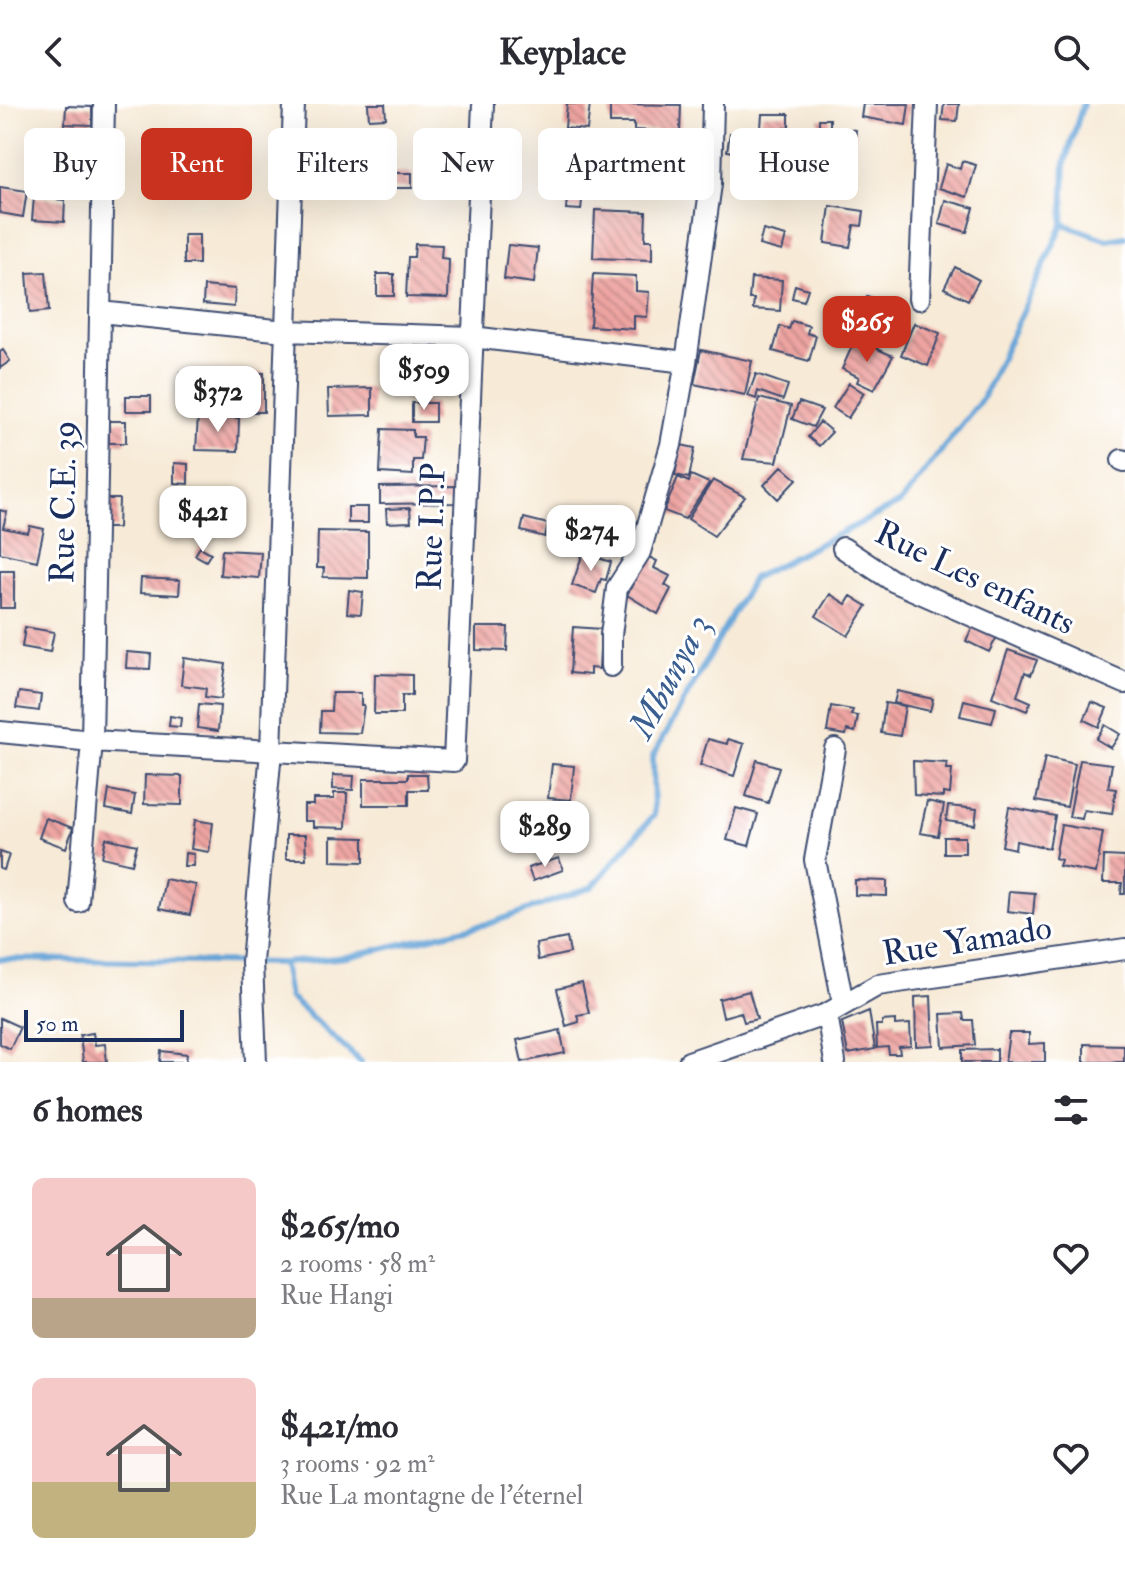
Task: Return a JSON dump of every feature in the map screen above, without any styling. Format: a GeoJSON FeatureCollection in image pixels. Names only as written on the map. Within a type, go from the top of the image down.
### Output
{"type":"FeatureCollection","features":[{"type":"Feature","properties":{"kind":"street","name":"Rue C.E. 39"},"geometry":{"type":"LineString","coordinates":[[78,902],[92,741],[104,104]]}},
{"type":"Feature","properties":{"kind":"street"},"geometry":{"type":"LineString","coordinates":[[256,1062],[252,962],[271,751],[294,104]]}},
{"type":"Feature","properties":{"kind":"street","name":"Rue I.P.P"},"geometry":{"type":"LineString","coordinates":[[271,751],[454,761],[483,104]]}},
{"type":"Feature","properties":{"kind":"street"},"geometry":{"type":"LineString","coordinates":[[611,666],[617,588],[640,552],[671,445],[711,184],[713,104]]}},
{"type":"Feature","properties":{"kind":"street"},"geometry":{"type":"LineString","coordinates":[[919,299],[927,104]]}},
{"type":"Feature","properties":{"kind":"street"},"geometry":{"type":"LineString","coordinates":[[100,312],[285,331],[472,337],[686,362]]}},
{"type":"Feature","properties":{"kind":"street","name":"Rue Les enfants"},"geometry":{"type":"LineString","coordinates":[[843,548],[893,581],[1125,683]]}},
{"type":"Feature","properties":{"kind":"street"},"geometry":{"type":"LineString","coordinates":[[0,732],[92,741],[271,751]]}},
{"type":"Feature","properties":{"kind":"street"},"geometry":{"type":"LineString","coordinates":[[835,749],[815,860],[835,1008],[835,1062]]}},
{"type":"Feature","properties":{"kind":"street","name":"Rue Yamado"},"geometry":{"type":"LineString","coordinates":[[689,1062],[835,1008],[878,985],[1125,949]]}},
{"type":"Feature","properties":{"kind":"building"},"geometry":{"type":"Polygon","coordinates":[[[368,104],[385,104],[386,118],[369,119],[368,104]]]}},
{"type":"Feature","properties":{"kind":"building"},"geometry":{"type":"Polygon","coordinates":[[[567,104],[590,104],[587,128],[565,128],[567,104]]]}},
{"type":"Feature","properties":{"kind":"building"},"geometry":{"type":"Polygon","coordinates":[[[610,104],[681,105],[680,128],[634,128],[634,123],[610,123],[610,104]]]}},
{"type":"Feature","properties":{"kind":"building"},"geometry":{"type":"Polygon","coordinates":[[[863,104],[909,104],[906,125],[861,117],[863,104]]]}},
{"type":"Feature","properties":{"kind":"building"},"geometry":{"type":"Polygon","coordinates":[[[944,104],[959,104],[957,121],[942,120],[944,104]]]}},
{"type":"Feature","properties":{"kind":"building"},"geometry":{"type":"Polygon","coordinates":[[[66,106],[92,107],[92,125],[65,124],[66,106]]]}},
{"type":"Feature","properties":{"kind":"building"},"geometry":{"type":"Polygon","coordinates":[[[762,114],[789,114],[789,128],[761,128],[762,114]]]}},
{"type":"Feature","properties":{"kind":"building"},"geometry":{"type":"Polygon","coordinates":[[[819,119],[830,119],[830,128],[819,128],[819,119]]]}},
{"type":"Feature","properties":{"kind":"building"},"geometry":{"type":"Polygon","coordinates":[[[962,161],[976,165],[967,197],[939,188],[946,164],[960,169],[962,161]]]}},
{"type":"Feature","properties":{"kind":"building"},"geometry":{"type":"Polygon","coordinates":[[[397,173],[412,173],[412,188],[397,188],[397,173]]]}},
{"type":"Feature","properties":{"kind":"building"},"geometry":{"type":"Polygon","coordinates":[[[0,187],[24,191],[23,217],[0,213],[0,187]]]}},
{"type":"Feature","properties":{"kind":"building"},"geometry":{"type":"Polygon","coordinates":[[[34,200],[65,200],[64,222],[32,220],[34,200]]]}},
{"type":"Feature","properties":{"kind":"building"},"geometry":{"type":"Polygon","coordinates":[[[567,200],[582,200],[581,210],[566,209],[567,200]]]}},
{"type":"Feature","properties":{"kind":"building"},"geometry":{"type":"Polygon","coordinates":[[[945,200],[974,208],[967,232],[939,224],[945,200]]]}},
{"type":"Feature","properties":{"kind":"building"},"geometry":{"type":"Polygon","coordinates":[[[830,206],[864,211],[862,226],[854,225],[850,247],[825,243],[830,206]]]}},
{"type":"Feature","properties":{"kind":"building"},"geometry":{"type":"Polygon","coordinates":[[[595,210],[646,212],[645,240],[652,240],[652,260],[593,258],[595,210]]]}},
{"type":"Feature","properties":{"kind":"building"},"geometry":{"type":"Polygon","coordinates":[[[763,230],[786,236],[782,251],[759,245],[763,230]]]}},
{"type":"Feature","properties":{"kind":"building"},"geometry":{"type":"Polygon","coordinates":[[[184,235],[199,235],[199,264],[184,264],[184,235]]]}},
{"type":"Feature","properties":{"kind":"building"},"geometry":{"type":"Polygon","coordinates":[[[415,244],[442,245],[441,258],[449,259],[448,298],[406,297],[408,257],[414,257],[415,244]]]}},
{"type":"Feature","properties":{"kind":"building"},"geometry":{"type":"Polygon","coordinates":[[[508,245],[538,248],[534,283],[504,279],[508,245]]]}},
{"type":"Feature","properties":{"kind":"building"},"geometry":{"type":"Polygon","coordinates":[[[955,267],[979,280],[968,300],[944,288],[955,267]]]}},
{"type":"Feature","properties":{"kind":"building"},"geometry":{"type":"Polygon","coordinates":[[[46,272],[49,311],[30,313],[27,273],[46,272]]]}},
{"type":"Feature","properties":{"kind":"building"},"geometry":{"type":"Polygon","coordinates":[[[377,274],[394,274],[394,296],[377,296],[377,274]]]}},
{"type":"Feature","properties":{"kind":"building"},"geometry":{"type":"Polygon","coordinates":[[[593,274],[636,276],[636,291],[649,292],[647,317],[634,316],[634,329],[590,326],[593,274]]]}},
{"type":"Feature","properties":{"kind":"building"},"geometry":{"type":"Polygon","coordinates":[[[751,278],[782,280],[780,311],[753,309],[754,299],[749,299],[751,278]]]}},
{"type":"Feature","properties":{"kind":"building"},"geometry":{"type":"Polygon","coordinates":[[[795,285],[808,289],[804,301],[792,298],[795,285]]]}},
{"type":"Feature","properties":{"kind":"building"},"geometry":{"type":"Polygon","coordinates":[[[204,286],[235,289],[234,307],[203,304],[204,286]]]}},
{"type":"Feature","properties":{"kind":"building"},"geometry":{"type":"Polygon","coordinates":[[[867,296],[881,301],[872,325],[859,320],[867,296]]]}},
{"type":"Feature","properties":{"kind":"building"},"geometry":{"type":"Polygon","coordinates":[[[792,321],[809,326],[807,333],[816,336],[809,361],[773,351],[780,326],[789,329],[792,321]]]}},
{"type":"Feature","properties":{"kind":"building"},"geometry":{"type":"Polygon","coordinates":[[[914,323],[940,333],[928,366],[901,355],[914,323]]]}},
{"type":"Feature","properties":{"kind":"building"},"geometry":{"type":"Polygon","coordinates":[[[855,339],[893,356],[874,390],[857,382],[859,377],[842,369],[855,339]]]}},
{"type":"Feature","properties":{"kind":"building"},"geometry":{"type":"Polygon","coordinates":[[[3,350],[10,361],[0,368],[0,352],[3,350]]]}},
{"type":"Feature","properties":{"kind":"building"},"geometry":{"type":"Polygon","coordinates":[[[701,350],[752,361],[745,395],[694,384],[701,350]]]}},
{"type":"Feature","properties":{"kind":"building"},"geometry":{"type":"Polygon","coordinates":[[[180,372],[264,373],[264,412],[179,411],[180,372]]]}},
{"type":"Feature","properties":{"kind":"building"},"geometry":{"type":"Polygon","coordinates":[[[756,374],[788,385],[783,400],[758,391],[756,399],[748,396],[756,374]]]}},
{"type":"Feature","properties":{"kind":"building"},"geometry":{"type":"Polygon","coordinates":[[[849,383],[864,393],[848,418],[833,408],[849,383]]]}},
{"type":"Feature","properties":{"kind":"building"},"geometry":{"type":"Polygon","coordinates":[[[372,388],[372,415],[329,416],[328,389],[372,388]]]}},
{"type":"Feature","properties":{"kind":"building"},"geometry":{"type":"Polygon","coordinates":[[[126,396],[151,396],[151,411],[126,411],[126,396]]]}},
{"type":"Feature","properties":{"kind":"building"},"geometry":{"type":"Polygon","coordinates":[[[759,398],[791,406],[777,462],[743,459],[759,398]]]}},
{"type":"Feature","properties":{"kind":"building"},"geometry":{"type":"Polygon","coordinates":[[[799,402],[822,410],[813,427],[792,419],[799,402]]]}},
{"type":"Feature","properties":{"kind":"building"},"geometry":{"type":"Polygon","coordinates":[[[412,403],[435,403],[435,422],[412,422],[412,403]]]}},
{"type":"Feature","properties":{"kind":"building"},"geometry":{"type":"Polygon","coordinates":[[[198,416],[239,418],[238,451],[196,450],[198,416]]]}},
{"type":"Feature","properties":{"kind":"building"},"geometry":{"type":"Polygon","coordinates":[[[109,421],[126,421],[126,443],[109,443],[109,421]]]}},
{"type":"Feature","properties":{"kind":"building"},"geometry":{"type":"Polygon","coordinates":[[[820,422],[832,432],[819,446],[808,437],[820,422]]]}},
{"type":"Feature","properties":{"kind":"building"},"geometry":{"type":"Polygon","coordinates":[[[382,429],[413,430],[413,437],[423,437],[421,460],[413,460],[413,475],[380,473],[382,429]]]}},
{"type":"Feature","properties":{"kind":"building"},"geometry":{"type":"Polygon","coordinates":[[[681,445],[695,448],[689,478],[675,475],[681,445]]]}},
{"type":"Feature","properties":{"kind":"building"},"geometry":{"type":"Polygon","coordinates":[[[174,463],[188,464],[188,484],[174,483],[174,463]]]}},
{"type":"Feature","properties":{"kind":"building"},"geometry":{"type":"Polygon","coordinates":[[[782,466],[797,479],[778,499],[764,485],[782,466]]]}},
{"type":"Feature","properties":{"kind":"building"},"geometry":{"type":"Polygon","coordinates":[[[691,475],[709,483],[685,519],[664,511],[678,477],[689,482],[691,475]]]}},
{"type":"Feature","properties":{"kind":"building"},"geometry":{"type":"Polygon","coordinates":[[[713,480],[745,497],[714,536],[688,519],[713,480]]]}},
{"type":"Feature","properties":{"kind":"building"},"geometry":{"type":"Polygon","coordinates":[[[456,486],[456,503],[380,504],[380,487],[456,486]]]}},
{"type":"Feature","properties":{"kind":"building"},"geometry":{"type":"Polygon","coordinates":[[[106,499],[119,499],[118,528],[105,528],[106,499]]]}},
{"type":"Feature","properties":{"kind":"building"},"geometry":{"type":"Polygon","coordinates":[[[348,507],[368,507],[368,523],[348,523],[348,507]]]}},
{"type":"Feature","properties":{"kind":"building"},"geometry":{"type":"Polygon","coordinates":[[[410,508],[411,522],[387,523],[386,509],[410,508]]]}},
{"type":"Feature","properties":{"kind":"building"},"geometry":{"type":"Polygon","coordinates":[[[0,510],[7,512],[3,528],[28,533],[30,526],[44,529],[37,561],[0,553],[0,510]]]}},
{"type":"Feature","properties":{"kind":"building"},"geometry":{"type":"Polygon","coordinates":[[[524,518],[548,524],[545,537],[521,531],[524,518]]]}},
{"type":"Feature","properties":{"kind":"building"},"geometry":{"type":"Polygon","coordinates":[[[318,531],[368,532],[368,578],[323,577],[324,568],[317,568],[318,531]]]}},
{"type":"Feature","properties":{"kind":"building"},"geometry":{"type":"Polygon","coordinates":[[[200,547],[211,553],[206,561],[195,555],[200,547]]]}},
{"type":"Feature","properties":{"kind":"building"},"geometry":{"type":"Polygon","coordinates":[[[222,550],[261,552],[259,578],[220,575],[222,550]]]}},
{"type":"Feature","properties":{"kind":"building"},"geometry":{"type":"Polygon","coordinates":[[[583,553],[611,562],[606,580],[601,579],[596,593],[572,585],[583,553]]]}},
{"type":"Feature","properties":{"kind":"building"},"geometry":{"type":"Polygon","coordinates":[[[647,556],[657,561],[654,568],[670,576],[665,585],[671,589],[658,614],[627,595],[647,556]]]}},
{"type":"Feature","properties":{"kind":"building"},"geometry":{"type":"Polygon","coordinates":[[[0,571],[14,571],[14,608],[0,608],[0,571]]]}},
{"type":"Feature","properties":{"kind":"building"},"geometry":{"type":"Polygon","coordinates":[[[141,578],[180,580],[179,595],[140,593],[141,578]]]}},
{"type":"Feature","properties":{"kind":"building"},"geometry":{"type":"Polygon","coordinates":[[[349,590],[363,592],[361,614],[347,613],[349,590]]]}},
{"type":"Feature","properties":{"kind":"building"},"geometry":{"type":"Polygon","coordinates":[[[830,594],[846,604],[851,596],[867,606],[848,636],[816,616],[830,594]]]}},
{"type":"Feature","properties":{"kind":"building"},"geometry":{"type":"Polygon","coordinates":[[[974,623],[998,635],[989,652],[966,641],[974,623]]]}},
{"type":"Feature","properties":{"kind":"building"},"geometry":{"type":"Polygon","coordinates":[[[25,627],[54,632],[50,652],[22,647],[25,627]]]}},
{"type":"Feature","properties":{"kind":"building"},"geometry":{"type":"Polygon","coordinates":[[[476,627],[508,627],[507,651],[476,650],[476,627]]]}},
{"type":"Feature","properties":{"kind":"building"},"geometry":{"type":"Polygon","coordinates":[[[573,627],[601,629],[599,669],[590,668],[590,675],[570,673],[573,627]]]}},
{"type":"Feature","properties":{"kind":"building"},"geometry":{"type":"Polygon","coordinates":[[[1008,650],[1037,660],[1031,675],[1025,672],[1017,696],[1031,702],[1027,711],[992,697],[1008,650]]]}},
{"type":"Feature","properties":{"kind":"building"},"geometry":{"type":"Polygon","coordinates":[[[127,652],[151,654],[150,669],[126,668],[127,652]]]}},
{"type":"Feature","properties":{"kind":"building"},"geometry":{"type":"Polygon","coordinates":[[[184,658],[226,664],[221,699],[205,697],[206,688],[181,685],[184,658]]]}},
{"type":"Feature","properties":{"kind":"building"},"geometry":{"type":"Polygon","coordinates":[[[375,674],[412,675],[412,695],[402,695],[402,714],[374,714],[375,674]]]}},
{"type":"Feature","properties":{"kind":"building"},"geometry":{"type":"Polygon","coordinates":[[[897,691],[933,699],[930,711],[894,703],[897,691]]]}},
{"type":"Feature","properties":{"kind":"building"},"geometry":{"type":"Polygon","coordinates":[[[19,692],[41,695],[39,711],[16,708],[19,692]]]}},
{"type":"Feature","properties":{"kind":"building"},"geometry":{"type":"Polygon","coordinates":[[[332,693],[361,693],[361,705],[364,705],[360,733],[320,732],[321,711],[331,711],[332,693]]]}},
{"type":"Feature","properties":{"kind":"building"},"geometry":{"type":"Polygon","coordinates":[[[964,700],[996,708],[992,723],[960,716],[964,700]]]}},
{"type":"Feature","properties":{"kind":"building"},"geometry":{"type":"Polygon","coordinates":[[[1092,702],[1107,708],[1099,727],[1084,720],[1092,702]]]}},
{"type":"Feature","properties":{"kind":"building"},"geometry":{"type":"Polygon","coordinates":[[[885,703],[905,706],[900,736],[881,733],[885,703]]]}},
{"type":"Feature","properties":{"kind":"building"},"geometry":{"type":"Polygon","coordinates":[[[199,704],[220,706],[218,731],[197,728],[199,704]]]}},
{"type":"Feature","properties":{"kind":"building"},"geometry":{"type":"Polygon","coordinates":[[[831,706],[853,710],[851,715],[858,716],[855,732],[847,730],[846,735],[827,732],[831,706]]]}},
{"type":"Feature","properties":{"kind":"building"},"geometry":{"type":"Polygon","coordinates":[[[170,716],[181,718],[180,727],[169,726],[170,716]]]}},
{"type":"Feature","properties":{"kind":"building"},"geometry":{"type":"Polygon","coordinates":[[[1105,725],[1120,734],[1111,748],[1096,739],[1105,725]]]}},
{"type":"Feature","properties":{"kind":"building"},"geometry":{"type":"Polygon","coordinates":[[[708,739],[727,744],[728,739],[744,744],[734,776],[700,765],[708,739]]]}},
{"type":"Feature","properties":{"kind":"building"},"geometry":{"type":"Polygon","coordinates":[[[1045,757],[1075,764],[1067,807],[1036,801],[1045,757]]]}},
{"type":"Feature","properties":{"kind":"building"},"geometry":{"type":"Polygon","coordinates":[[[757,760],[779,767],[768,803],[746,796],[757,760]]]}},
{"type":"Feature","properties":{"kind":"building"},"geometry":{"type":"Polygon","coordinates":[[[1080,760],[1112,764],[1108,788],[1116,789],[1112,814],[1084,810],[1082,819],[1069,817],[1080,760]]]}},
{"type":"Feature","properties":{"kind":"building"},"geometry":{"type":"Polygon","coordinates":[[[913,761],[947,763],[946,769],[952,769],[950,794],[943,793],[943,797],[914,795],[913,761]]]}},
{"type":"Feature","properties":{"kind":"building"},"geometry":{"type":"Polygon","coordinates":[[[552,764],[574,766],[571,800],[548,798],[552,764]]]}},
{"type":"Feature","properties":{"kind":"building"},"geometry":{"type":"Polygon","coordinates":[[[408,774],[427,774],[428,790],[409,790],[409,805],[363,805],[363,779],[408,779],[408,774]]]}},
{"type":"Feature","properties":{"kind":"building"},"geometry":{"type":"Polygon","coordinates":[[[145,775],[182,776],[182,805],[144,804],[145,775]]]}},
{"type":"Feature","properties":{"kind":"building"},"geometry":{"type":"Polygon","coordinates":[[[333,775],[354,776],[353,790],[333,789],[333,775]]]}},
{"type":"Feature","properties":{"kind":"building"},"geometry":{"type":"Polygon","coordinates":[[[109,790],[135,795],[132,814],[106,809],[109,790]]]}},
{"type":"Feature","properties":{"kind":"building"},"geometry":{"type":"Polygon","coordinates":[[[334,793],[347,793],[346,828],[313,827],[313,821],[304,821],[304,805],[313,805],[313,799],[334,799],[334,793]]]}},
{"type":"Feature","properties":{"kind":"building"},"geometry":{"type":"Polygon","coordinates":[[[927,801],[944,805],[938,836],[920,833],[927,801]]]}},
{"type":"Feature","properties":{"kind":"building"},"geometry":{"type":"Polygon","coordinates":[[[948,806],[977,809],[975,825],[946,821],[948,806]]]}},
{"type":"Feature","properties":{"kind":"building"},"geometry":{"type":"Polygon","coordinates":[[[1009,807],[1055,816],[1049,848],[1016,841],[1015,849],[1002,846],[1009,807]]]}},
{"type":"Feature","properties":{"kind":"building"},"geometry":{"type":"Polygon","coordinates":[[[736,808],[758,814],[749,846],[727,840],[736,808]]]}},
{"type":"Feature","properties":{"kind":"building"},"geometry":{"type":"Polygon","coordinates":[[[46,818],[73,828],[66,848],[39,838],[46,818]]]}},
{"type":"Feature","properties":{"kind":"building"},"geometry":{"type":"Polygon","coordinates":[[[195,820],[213,823],[209,852],[191,849],[195,820]]]}},
{"type":"Feature","properties":{"kind":"building"},"geometry":{"type":"Polygon","coordinates":[[[1061,825],[1103,832],[1096,873],[1059,866],[1061,860],[1055,858],[1061,825]]]}},
{"type":"Feature","properties":{"kind":"building"},"geometry":{"type":"Polygon","coordinates":[[[286,835],[305,835],[306,859],[286,859],[286,835]]]}},
{"type":"Feature","properties":{"kind":"building"},"geometry":{"type":"Polygon","coordinates":[[[331,837],[364,838],[364,862],[331,861],[331,837]]]}},
{"type":"Feature","properties":{"kind":"building"},"geometry":{"type":"Polygon","coordinates":[[[944,837],[965,837],[965,853],[944,853],[944,837]]]}},
{"type":"Feature","properties":{"kind":"building"},"geometry":{"type":"Polygon","coordinates":[[[106,838],[137,845],[132,864],[102,857],[106,838]]]}},
{"type":"Feature","properties":{"kind":"building"},"geometry":{"type":"Polygon","coordinates":[[[0,852],[9,855],[4,870],[0,869],[0,852]]]}},
{"type":"Feature","properties":{"kind":"building"},"geometry":{"type":"Polygon","coordinates":[[[185,853],[194,854],[193,866],[184,866],[185,853]]]}},
{"type":"Feature","properties":{"kind":"building"},"geometry":{"type":"Polygon","coordinates":[[[1104,856],[1125,857],[1125,894],[1121,894],[1122,883],[1103,883],[1104,856]]]}},
{"type":"Feature","properties":{"kind":"building"},"geometry":{"type":"Polygon","coordinates":[[[559,858],[563,870],[533,881],[528,868],[559,858]]]}},
{"type":"Feature","properties":{"kind":"building"},"geometry":{"type":"Polygon","coordinates":[[[165,879],[196,885],[190,915],[159,909],[165,879]]]}},
{"type":"Feature","properties":{"kind":"building"},"geometry":{"type":"Polygon","coordinates":[[[855,880],[887,881],[887,896],[855,895],[855,880]]]}},
{"type":"Feature","properties":{"kind":"building"},"geometry":{"type":"Polygon","coordinates":[[[1009,891],[1035,893],[1033,914],[1007,911],[1009,891]]]}},
{"type":"Feature","properties":{"kind":"building"},"geometry":{"type":"Polygon","coordinates":[[[567,938],[570,953],[538,960],[536,944],[567,938]]]}},
{"type":"Feature","properties":{"kind":"building"},"geometry":{"type":"Polygon","coordinates":[[[582,983],[589,1013],[577,1015],[579,1022],[566,1026],[557,989],[582,983]]]}},
{"type":"Feature","properties":{"kind":"building"},"geometry":{"type":"Polygon","coordinates":[[[749,991],[757,1019],[744,1022],[741,1012],[723,1017],[719,999],[749,991]]]}},
{"type":"Feature","properties":{"kind":"building"},"geometry":{"type":"Polygon","coordinates":[[[931,996],[933,1045],[916,1046],[915,997],[931,996]]]}},
{"type":"Feature","properties":{"kind":"building"},"geometry":{"type":"Polygon","coordinates":[[[869,1011],[875,1049],[848,1054],[842,1022],[869,1011]]]}},
{"type":"Feature","properties":{"kind":"building"},"geometry":{"type":"Polygon","coordinates":[[[963,1013],[964,1020],[973,1020],[975,1045],[943,1047],[941,1014],[963,1013]]]}},
{"type":"Feature","properties":{"kind":"building"},"geometry":{"type":"Polygon","coordinates":[[[0,1018],[20,1027],[10,1049],[0,1044],[0,1018]]]}},
{"type":"Feature","properties":{"kind":"building"},"geometry":{"type":"Polygon","coordinates":[[[895,1020],[895,1025],[910,1024],[911,1046],[899,1047],[900,1054],[889,1054],[888,1047],[877,1048],[876,1025],[895,1020]]]}},
{"type":"Feature","properties":{"kind":"building"},"geometry":{"type":"Polygon","coordinates":[[[560,1030],[565,1053],[522,1062],[517,1040],[560,1030]]]}},
{"type":"Feature","properties":{"kind":"building"},"geometry":{"type":"Polygon","coordinates":[[[93,1033],[95,1045],[105,1044],[107,1062],[83,1062],[80,1035],[93,1033]]]}},
{"type":"Feature","properties":{"kind":"building"},"geometry":{"type":"Polygon","coordinates":[[[1009,1033],[1029,1033],[1029,1044],[1045,1043],[1045,1062],[1005,1062],[1009,1033]]]}},
{"type":"Feature","properties":{"kind":"building"},"geometry":{"type":"Polygon","coordinates":[[[1084,1044],[1124,1045],[1124,1062],[1084,1062],[1084,1044]]]}},
{"type":"Feature","properties":{"kind":"building"},"geometry":{"type":"Polygon","coordinates":[[[997,1049],[997,1062],[962,1062],[962,1050],[997,1049]]]}},
{"type":"Feature","properties":{"kind":"building"},"geometry":{"type":"Polygon","coordinates":[[[161,1051],[187,1054],[186,1062],[160,1062],[161,1051]]]}},
{"type":"Feature","properties":{"kind":"waterway","name":"Mbunya 3"},"geometry":{"type":"LineString","coordinates":[[0,959],[283,963],[347,957],[491,923],[592,887],[654,815],[653,756],[753,578],[900,503],[982,399],[1063,224],[1065,162],[1083,104]]}},
{"type":"Feature","properties":{"kind":"waterway"},"geometry":{"type":"LineString","coordinates":[[1063,224],[1107,240],[1125,237]]}},
{"type":"Feature","properties":{"kind":"waterway"},"geometry":{"type":"LineString","coordinates":[[283,963],[289,997],[361,1062]]}}]}
